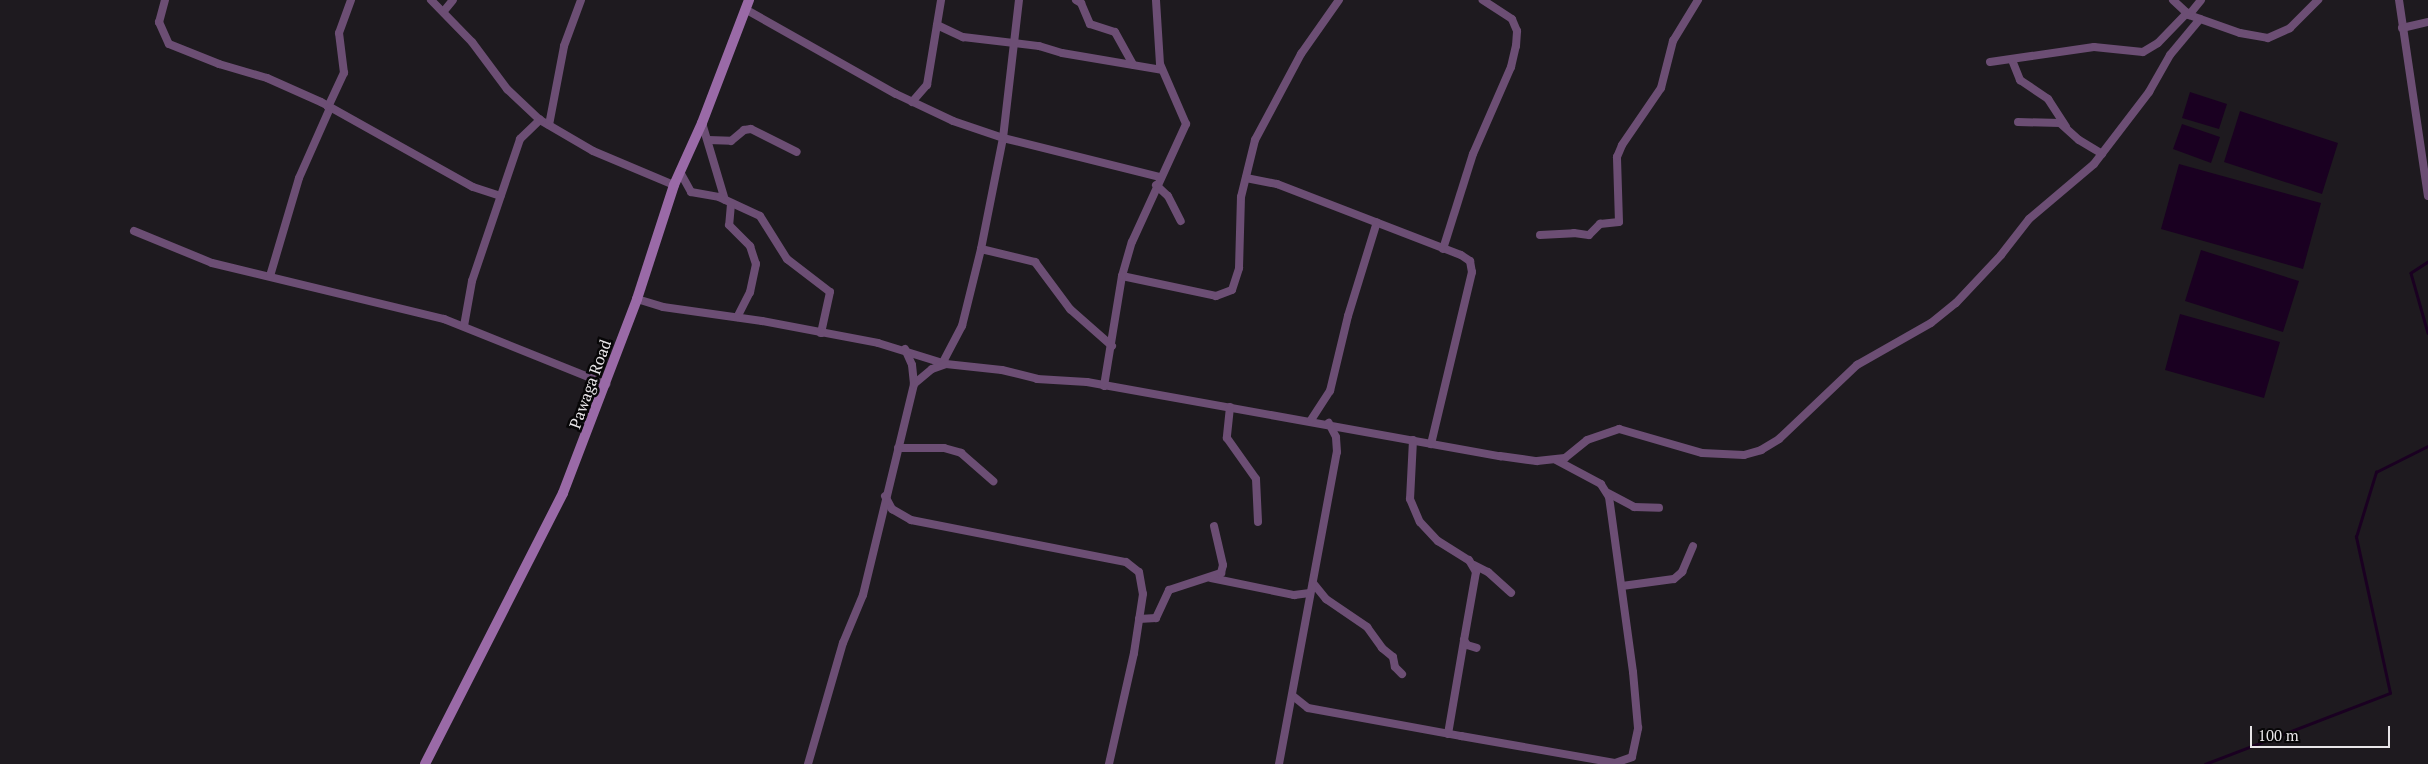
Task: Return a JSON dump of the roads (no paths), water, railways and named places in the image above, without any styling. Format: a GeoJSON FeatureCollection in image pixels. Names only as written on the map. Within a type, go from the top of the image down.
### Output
{"type":"FeatureCollection","features":[{"type":"Feature","properties":{"kind":"main road","name":"Pawaga Road"},"geometry":{"type":"LineString","coordinates":[[425,764],[563,493],[637,299],[674,185],[702,123],[747,5]]}},
{"type":"Feature","properties":{"kind":"street"},"geometry":{"type":"LineString","coordinates":[[165,0],[159,22],[170,44],[219,64],[266,78],[329,107],[473,187],[501,196]]}},
{"type":"Feature","properties":{"kind":"street"},"geometry":{"type":"LineString","coordinates":[[270,276],[299,178],[344,73],[339,33],[351,0]]}},
{"type":"Feature","properties":{"kind":"street"},"geometry":{"type":"LineString","coordinates":[[431,0],[444,11],[506,89],[540,120],[593,152],[674,185]]}},
{"type":"Feature","properties":{"kind":"street"},"geometry":{"type":"LineString","coordinates":[[444,11],[453,0]]}},
{"type":"Feature","properties":{"kind":"street"},"geometry":{"type":"LineString","coordinates":[[549,125],[564,46],[581,0]]}},
{"type":"Feature","properties":{"kind":"street"},"geometry":{"type":"LineString","coordinates":[[912,102],[927,85],[941,0]]}},
{"type":"Feature","properties":{"kind":"street"},"geometry":{"type":"LineString","coordinates":[[914,384],[932,369],[944,363],[962,326],[981,249],[1003,138],[1019,0]]}},
{"type":"Feature","properties":{"kind":"street"},"geometry":{"type":"LineString","coordinates":[[1076,0],[1081,3],[1090,24],[1115,32],[1133,64]]}},
{"type":"Feature","properties":{"kind":"street"},"geometry":{"type":"LineString","coordinates":[[1104,386],[1122,276],[1132,242],[1158,181],[1186,124],[1162,70],[1156,0]]}},
{"type":"Feature","properties":{"kind":"street"},"geometry":{"type":"LineString","coordinates":[[1122,276],[1216,296],[1232,290],[1239,268],[1241,197],[1249,157],[1264,122],[1305,47],[1339,0]]}},
{"type":"Feature","properties":{"kind":"street"},"geometry":{"type":"LineString","coordinates":[[1443,249],[1473,154],[1516,46],[1517,31],[1512,20],[1495,6],[1483,0]]}},
{"type":"Feature","properties":{"kind":"street"},"geometry":{"type":"LineString","coordinates":[[1495,6],[1503,0]]}},
{"type":"Feature","properties":{"kind":"street"},"geometry":{"type":"LineString","coordinates":[[1540,235],[1574,233],[1590,235],[1600,224],[1619,222],[1617,157],[1626,137],[1661,88],[1673,41],[1698,0]]}},
{"type":"Feature","properties":{"kind":"street"},"geometry":{"type":"LineString","coordinates":[[2173,0],[2188,14],[2240,33],[2268,38],[2290,28],[2318,0]]}},
{"type":"Feature","properties":{"kind":"street"},"geometry":{"type":"LineString","coordinates":[[1990,62],[2094,47],[2143,52],[2158,43],[2201,0]]}},
{"type":"Feature","properties":{"kind":"street"},"geometry":{"type":"LineString","coordinates":[[2399,0],[2428,196]]}},
{"type":"Feature","properties":{"kind":"street"},"geometry":{"type":"LineString","coordinates":[[747,5],[778,31],[912,102],[953,121],[1003,138],[1158,181],[1181,221]]}},
{"type":"Feature","properties":{"kind":"street"},"geometry":{"type":"LineString","coordinates":[[637,299],[663,307],[737,317],[905,349],[944,363],[1104,386],[1311,420],[1431,444],[1537,461],[1565,458],[1587,440],[1619,429],[1702,452],[1734,456],[1761,450],[1779,439],[1857,365],[1945,313],[1985,273],[2029,219],[2102,154],[2149,92],[2170,55],[2200,18]]}},
{"type":"Feature","properties":{"kind":"street"},"geometry":{"type":"LineString","coordinates":[[2402,28],[2428,22]]}},
{"type":"Feature","properties":{"kind":"street"},"geometry":{"type":"LineString","coordinates":[[937,24],[963,37],[1014,43],[1162,70]]}},
{"type":"Feature","properties":{"kind":"street"},"geometry":{"type":"LineString","coordinates":[[2012,60],[2020,80],[2048,99],[2066,126],[2079,140],[2102,154]]}},
{"type":"Feature","properties":{"kind":"street"},"geometry":{"type":"LineString","coordinates":[[464,326],[472,281],[520,139],[540,120]]}},
{"type":"Feature","properties":{"kind":"street"},"geometry":{"type":"LineString","coordinates":[[2018,122],[2054,122],[2066,126]]}},
{"type":"Feature","properties":{"kind":"street"},"geometry":{"type":"LineString","coordinates":[[702,123],[728,202],[731,230],[750,246],[756,264],[750,292],[737,317]]}},
{"type":"Feature","properties":{"kind":"street"},"geometry":{"type":"LineString","coordinates":[[708,140],[731,141],[744,130],[751,129],[797,152]]}},
{"type":"Feature","properties":{"kind":"street"},"geometry":{"type":"LineString","coordinates":[[680,172],[691,192],[728,202],[760,216],[787,259],[830,292],[821,333]]}},
{"type":"Feature","properties":{"kind":"street"},"geometry":{"type":"LineString","coordinates":[[1246,178],[1272,183],[1466,257],[1473,268],[1431,444]]}},
{"type":"Feature","properties":{"kind":"street"},"geometry":{"type":"LineString","coordinates":[[1311,420],[1330,391],[1350,308],[1377,222]]}},
{"type":"Feature","properties":{"kind":"street"},"geometry":{"type":"LineString","coordinates":[[134,232],[212,263],[464,326],[606,384]]}},
{"type":"Feature","properties":{"kind":"street"},"geometry":{"type":"LineString","coordinates":[[981,249],[1035,262],[1066,305],[1112,346]]}},
{"type":"Feature","properties":{"kind":"street"},"geometry":{"type":"LineString","coordinates":[[808,764],[843,643],[864,595],[885,496],[914,384],[912,366],[905,349]]}},
{"type":"Feature","properties":{"kind":"street"},"geometry":{"type":"LineString","coordinates":[[1230,407],[1227,438],[1256,479],[1258,522]]}},
{"type":"Feature","properties":{"kind":"street"},"geometry":{"type":"LineString","coordinates":[[1279,764],[1337,452],[1336,437],[1329,423]]}},
{"type":"Feature","properties":{"kind":"street"},"geometry":{"type":"LineString","coordinates":[[1413,440],[1410,499],[1420,522],[1438,541],[1459,551],[1474,566],[1488,572],[1511,593]]}},
{"type":"Feature","properties":{"kind":"street"},"geometry":{"type":"LineString","coordinates":[[898,448],[944,448],[961,453],[992,482]]}},
{"type":"Feature","properties":{"kind":"street"},"geometry":{"type":"LineString","coordinates":[[1556,460],[1601,484],[1608,493],[1634,507],[1659,508]]}},
{"type":"Feature","properties":{"kind":"street"},"geometry":{"type":"LineString","coordinates":[[1293,696],[1308,708],[1448,734],[1615,764],[1632,757],[1638,728],[1622,586],[1608,493]]}},
{"type":"Feature","properties":{"kind":"street"},"geometry":{"type":"LineString","coordinates":[[885,496],[892,509],[910,520],[1126,562],[1134,566],[1143,581],[1139,619],[1109,764]]}},
{"type":"Feature","properties":{"kind":"street"},"geometry":{"type":"LineString","coordinates":[[1139,619],[1156,618],[1170,590],[1211,578],[1223,569],[1214,526]]}},
{"type":"Feature","properties":{"kind":"street"},"geometry":{"type":"LineString","coordinates":[[1622,586],[1674,579],[1682,572],[1693,546]]}},
{"type":"Feature","properties":{"kind":"street"},"geometry":{"type":"LineString","coordinates":[[1448,734],[1477,576],[1474,566]]}},
{"type":"Feature","properties":{"kind":"street"},"geometry":{"type":"LineString","coordinates":[[1211,578],[1294,595],[1310,593]]}},
{"type":"Feature","properties":{"kind":"street"},"geometry":{"type":"LineString","coordinates":[[1312,583],[1326,599],[1367,627],[1382,648],[1393,657],[1395,667],[1402,674]]}},
{"type":"Feature","properties":{"kind":"street"},"geometry":{"type":"LineString","coordinates":[[1464,640],[1467,645],[1477,648]]}},
{"type":"Feature","properties":{"kind":"waterway"},"geometry":{"type":"LineString","coordinates":[[2428,262],[2411,273],[2428,333]]}},
{"type":"Feature","properties":{"kind":"waterway"},"geometry":{"type":"LineString","coordinates":[[2205,764],[2390,693],[2356,537],[2376,472],[2428,446]]}}]}
